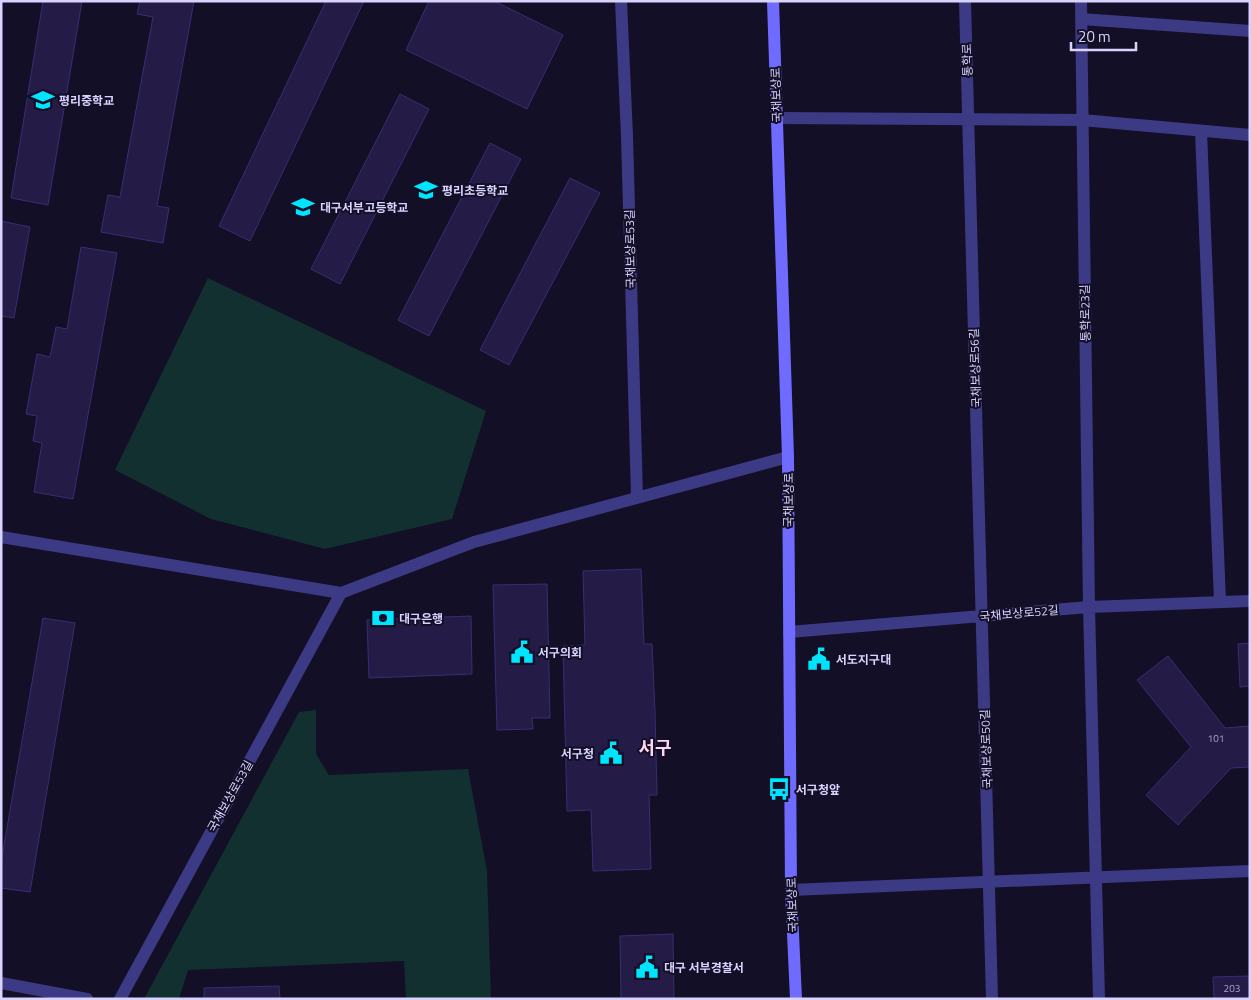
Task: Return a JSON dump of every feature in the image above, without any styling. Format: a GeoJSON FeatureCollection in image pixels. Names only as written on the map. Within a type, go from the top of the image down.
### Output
{"type":"FeatureCollection","features":[{"type":"Feature","properties":{"kind":"main road","name":"국채보상로"},"geometry":{"type":"LineString","coordinates":[[773,1],[788,457],[791,890],[796,999]]}},
{"type":"Feature","properties":{"kind":"street","name":"국채보상로53길"},"geometry":{"type":"LineString","coordinates":[[621,1],[627,136],[637,498]]}},
{"type":"Feature","properties":{"kind":"street","name":"통학로"},"geometry":{"type":"LineString","coordinates":[[965,1],[968,119]]}},
{"type":"Feature","properties":{"kind":"street","name":"통학로23길"},"geometry":{"type":"LineString","coordinates":[[1081,1],[1089,607],[1096,877]]}},
{"type":"Feature","properties":{"kind":"street"},"geometry":{"type":"LineString","coordinates":[[1081,19],[1250,31]]}},
{"type":"Feature","properties":{"kind":"street"},"geometry":{"type":"LineString","coordinates":[[777,118],[1082,120],[1250,136]]}},
{"type":"Feature","properties":{"kind":"street","name":"국채보상로56길"},"geometry":{"type":"LineString","coordinates":[[968,119],[982,616]]}},
{"type":"Feature","properties":{"kind":"street"},"geometry":{"type":"LineString","coordinates":[[1201,132],[1220,602]]}},
{"type":"Feature","properties":{"kind":"street"},"geometry":{"type":"LineString","coordinates":[[1,537],[341,593],[474,542],[788,457]]}},
{"type":"Feature","properties":{"kind":"street","name":"국채보상로53길"},"geometry":{"type":"LineString","coordinates":[[120,999],[341,593]]}},
{"type":"Feature","properties":{"kind":"street","name":"국채보상로52길"},"geometry":{"type":"LineString","coordinates":[[789,632],[1089,607],[1250,601]]}},
{"type":"Feature","properties":{"kind":"street","name":"국채보상로50길"},"geometry":{"type":"LineString","coordinates":[[982,616],[992,999]]}},
{"type":"Feature","properties":{"kind":"street"},"geometry":{"type":"LineString","coordinates":[[791,890],[1250,871]]}},
{"type":"Feature","properties":{"kind":"street"},"geometry":{"type":"LineString","coordinates":[[1096,877],[1099,999]]}},
{"type":"Feature","properties":{"kind":"street"},"geometry":{"type":"LineString","coordinates":[[1,983],[86,999]]}},
{"type":"Feature","properties":{"kind":"green space"},"geometry":{"type":"Polygon","coordinates":[[[208,278],[486,411],[452,519],[325,549],[211,519],[115,470],[208,278]]]}},
{"type":"Feature","properties":{"kind":"green space"},"geometry":{"type":"Polygon","coordinates":[[[316,710],[316,754],[329,775],[468,769],[487,871],[491,999],[406,999],[404,961],[188,970],[179,999],[144,999],[299,712],[316,710]]]}},
{"type":"Feature","properties":{"kind":"building"},"geometry":{"type":"Polygon","coordinates":[[[43,1],[82,1],[48,205],[11,198],[43,1]]]}},
{"type":"Feature","properties":{"kind":"building"},"geometry":{"type":"Polygon","coordinates":[[[140,1],[194,1],[157,206],[169,208],[163,243],[101,232],[108,195],[120,197],[153,17],[137,14],[140,1]]]}},
{"type":"Feature","properties":{"kind":"building"},"geometry":{"type":"Polygon","coordinates":[[[326,1],[364,1],[250,241],[219,226],[326,1]]]}},
{"type":"Feature","properties":{"kind":"building"},"geometry":{"type":"Polygon","coordinates":[[[429,1],[494,1],[563,35],[527,109],[406,50],[429,1]]]}},
{"type":"Feature","properties":{"kind":"building"},"geometry":{"type":"Polygon","coordinates":[[[400,94],[429,109],[340,284],[311,269],[400,94]]]}},
{"type":"Feature","properties":{"kind":"building"},"geometry":{"type":"Polygon","coordinates":[[[490,143],[521,159],[429,336],[398,320],[490,143]]]}},
{"type":"Feature","properties":{"kind":"building"},"geometry":{"type":"Polygon","coordinates":[[[570,178],[600,193],[509,365],[480,350],[570,178]]]}},
{"type":"Feature","properties":{"kind":"building"},"geometry":{"type":"Polygon","coordinates":[[[1,221],[30,227],[14,318],[1,316],[1,221]]]}},
{"type":"Feature","properties":{"kind":"building"},"geometry":{"type":"Polygon","coordinates":[[[81,247],[117,253],[73,499],[34,492],[42,443],[33,441],[37,416],[26,414],[37,354],[50,357],[56,327],[67,329],[81,247]]]}},
{"type":"Feature","properties":{"kind":"building","name":"서구청"},"geometry":{"type":"Polygon","coordinates":[[[641,569],[644,644],[652,644],[655,712],[657,795],[649,795],[651,869],[593,871],[591,810],[567,811],[563,646],[585,645],[583,571],[641,569]]]}},
{"type":"Feature","properties":{"kind":"building","name":"서구의회"},"geometry":{"type":"Polygon","coordinates":[[[547,584],[550,718],[532,718],[533,729],[497,730],[493,585],[547,584]]]}},
{"type":"Feature","properties":{"kind":"building"},"geometry":{"type":"Polygon","coordinates":[[[471,616],[472,674],[369,678],[367,620],[471,616]]]}},
{"type":"Feature","properties":{"kind":"building"},"geometry":{"type":"Polygon","coordinates":[[[43,618],[75,623],[30,892],[1,888],[1,863],[43,618]]]}},
{"type":"Feature","properties":{"kind":"building"},"geometry":{"type":"Polygon","coordinates":[[[1250,643],[1250,686],[1240,687],[1238,644],[1250,643]]]}},
{"type":"Feature","properties":{"kind":"building"},"geometry":{"type":"Polygon","coordinates":[[[1168,656],[1225,728],[1250,726],[1250,767],[1231,768],[1178,825],[1146,795],[1191,747],[1137,680],[1168,656]]]}},
{"type":"Feature","properties":{"kind":"building","name":"대구 서부경찰서"},"geometry":{"type":"Polygon","coordinates":[[[673,934],[674,999],[621,999],[620,936],[673,934]]]}},
{"type":"Feature","properties":{"kind":"building"},"geometry":{"type":"Polygon","coordinates":[[[1250,976],[1250,999],[1214,999],[1213,977],[1250,976]]]}},
{"type":"Feature","properties":{"kind":"building"},"geometry":{"type":"Polygon","coordinates":[[[279,986],[280,999],[204,999],[204,988],[279,986]]]}},
{"type":"Feature","properties":{"kind":"place","name":"평리중학교"},"geometry":{"type":"Point","coordinates":[43,100]}},
{"type":"Feature","properties":{"kind":"place","name":"평리초등학교"},"geometry":{"type":"Point","coordinates":[426,190]}},
{"type":"Feature","properties":{"kind":"place","name":"대구서부고등학교"},"geometry":{"type":"Point","coordinates":[303,207]}},
{"type":"Feature","properties":{"kind":"place","name":"대구은행"},"geometry":{"type":"Point","coordinates":[383,618]}},
{"type":"Feature","properties":{"kind":"place","name":"서구의회"},"geometry":{"type":"Point","coordinates":[522,652]}},
{"type":"Feature","properties":{"kind":"place","name":"서도지구대"},"geometry":{"type":"Point","coordinates":[819,659]}},
{"type":"Feature","properties":{"kind":"place","name":"서구청"},"geometry":{"type":"Point","coordinates":[611,753]}},
{"type":"Feature","properties":{"kind":"place","name":"서구청앞"},"geometry":{"type":"Point","coordinates":[779,789]}},
{"type":"Feature","properties":{"kind":"place","name":"대구 서부경찰서"},"geometry":{"type":"Point","coordinates":[647,967]}},
{"type":"Feature","properties":{"kind":"district","name":"서구"},"geometry":{"type":"Point","coordinates":[655,747]}}]}
